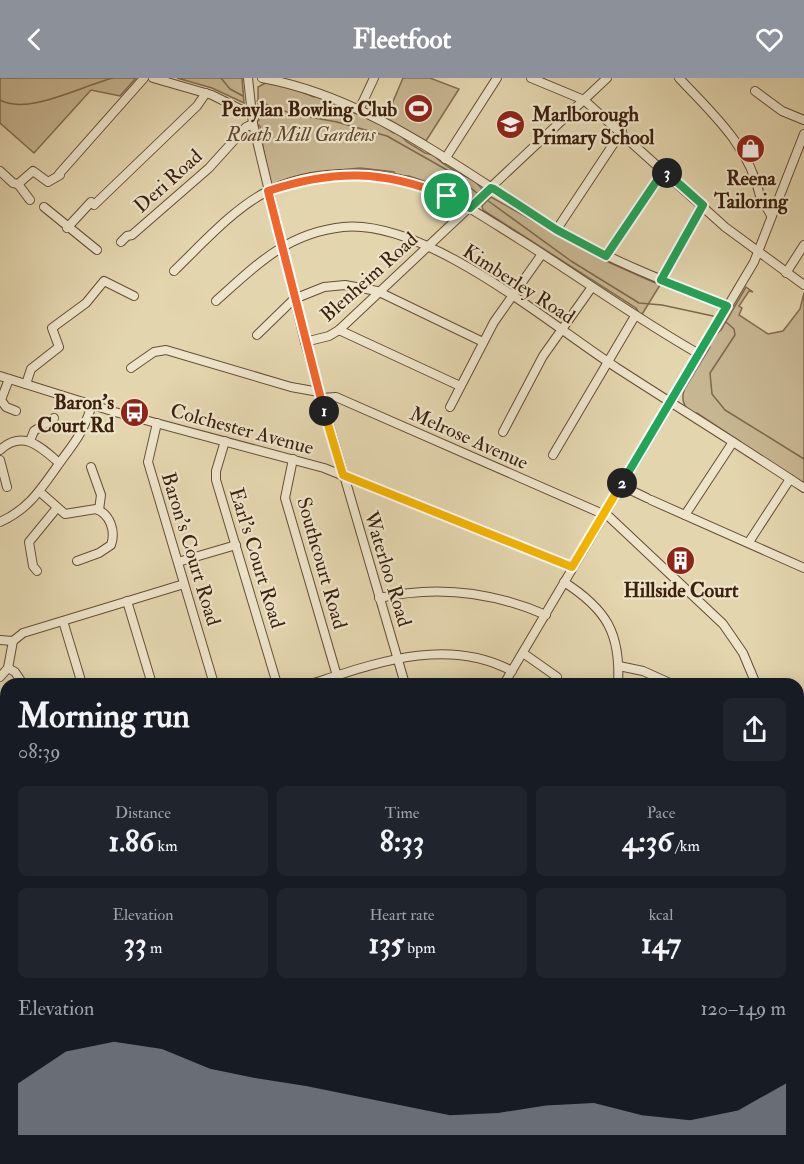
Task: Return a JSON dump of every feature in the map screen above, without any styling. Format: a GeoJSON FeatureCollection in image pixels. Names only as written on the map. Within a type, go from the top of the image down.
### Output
{"type":"FeatureCollection","features":[{"type":"Feature","properties":{"kind":"street"},"geometry":{"type":"LineString","coordinates":[[18,184],[33,171],[48,182],[59,175],[144,78]]}},
{"type":"Feature","properties":{"kind":"street"},"geometry":{"type":"LineString","coordinates":[[153,78],[206,93],[244,111],[251,110]]}},
{"type":"Feature","properties":{"kind":"street"},"geometry":{"type":"LineString","coordinates":[[262,78],[300,82],[359,110],[396,129],[557,230],[606,256],[727,306]]}},
{"type":"Feature","properties":{"kind":"street"},"geometry":{"type":"LineString","coordinates":[[359,110],[374,78]]}},
{"type":"Feature","properties":{"kind":"street"},"geometry":{"type":"LineString","coordinates":[[445,159],[497,78]]}},
{"type":"Feature","properties":{"kind":"street"},"geometry":{"type":"LineString","coordinates":[[531,78],[584,100],[622,131],[737,237],[804,285]]}},
{"type":"Feature","properties":{"kind":"street","name":"Blenheim Road"},"geometry":{"type":"LineString","coordinates":[[305,342],[329,336],[339,330],[607,78]]}},
{"type":"Feature","properties":{"kind":"street"},"geometry":{"type":"LineString","coordinates":[[679,78],[735,139],[745,155],[760,196],[771,216]]}},
{"type":"Feature","properties":{"kind":"street","name":"Waterloo Road"},"geometry":{"type":"LineString","coordinates":[[248,82],[253,124],[305,342],[403,678]]}},
{"type":"Feature","properties":{"kind":"street"},"geometry":{"type":"LineString","coordinates":[[755,91],[782,111],[804,120]]}},
{"type":"Feature","properties":{"kind":"street"},"geometry":{"type":"LineString","coordinates":[[67,228],[196,106],[206,93]]}},
{"type":"Feature","properties":{"kind":"street","name":"Deri Road"},"geometry":{"type":"LineString","coordinates":[[121,242],[209,168],[246,127],[253,124]]}},
{"type":"Feature","properties":{"kind":"street"},"geometry":{"type":"LineString","coordinates":[[557,230],[622,131]]}},
{"type":"Feature","properties":{"kind":"street"},"geometry":{"type":"LineString","coordinates":[[508,678],[759,252],[804,134]]}},
{"type":"Feature","properties":{"kind":"street"},"geometry":{"type":"LineString","coordinates":[[606,256],[664,170]]}},
{"type":"Feature","properties":{"kind":"street"},"geometry":{"type":"LineString","coordinates":[[0,171],[13,183],[18,184],[30,200]]}},
{"type":"Feature","properties":{"kind":"street"},"geometry":{"type":"LineString","coordinates":[[174,271],[225,223],[268,191],[308,178],[366,174],[415,183],[470,208],[635,316],[699,354]]}},
{"type":"Feature","properties":{"kind":"street"},"geometry":{"type":"LineString","coordinates":[[661,280],[703,205]]}},
{"type":"Feature","properties":{"kind":"street"},"geometry":{"type":"LineString","coordinates":[[44,207],[67,228],[97,250]]}},
{"type":"Feature","properties":{"kind":"street","name":"Kimberley Road"},"geometry":{"type":"LineString","coordinates":[[216,301],[282,245],[317,232],[353,227],[393,232],[429,246],[512,296],[608,362],[804,488]]}},
{"type":"Feature","properties":{"kind":"street"},"geometry":{"type":"LineString","coordinates":[[786,273],[804,245]]}},
{"type":"Feature","properties":{"kind":"street"},"geometry":{"type":"LineString","coordinates":[[450,408],[483,342],[542,254]]}},
{"type":"Feature","properties":{"kind":"street"},"geometry":{"type":"LineString","coordinates":[[26,384],[31,369],[59,347],[52,328],[68,320],[104,281],[134,296]]}},
{"type":"Feature","properties":{"kind":"street"},"geometry":{"type":"LineString","coordinates":[[257,334],[294,299],[334,285],[364,287],[380,292],[483,342]]}},
{"type":"Feature","properties":{"kind":"street"},"geometry":{"type":"LineString","coordinates":[[503,432],[543,356],[592,287]]}},
{"type":"Feature","properties":{"kind":"street"},"geometry":{"type":"LineString","coordinates":[[553,454],[635,316]]}},
{"type":"Feature","properties":{"kind":"street"},"geometry":{"type":"LineString","coordinates":[[339,330],[460,386]]}},
{"type":"Feature","properties":{"kind":"street","name":"Melrose Avenue"},"geometry":{"type":"LineString","coordinates":[[131,368],[154,352],[166,350],[291,387],[336,397],[604,513],[723,624],[743,653],[753,678]]}},
{"type":"Feature","properties":{"kind":"street","name":"Colchester Avenue"},"geometry":{"type":"LineString","coordinates":[[0,376],[92,405],[293,459],[343,475],[572,567]]}},
{"type":"Feature","properties":{"kind":"street"},"geometry":{"type":"LineString","coordinates":[[9,379],[1,400],[6,407],[16,411]]}},
{"type":"Feature","properties":{"kind":"street"},"geometry":{"type":"LineString","coordinates":[[0,522],[25,508],[40,492],[82,433],[92,405]]}},
{"type":"Feature","properties":{"kind":"street"},"geometry":{"type":"LineString","coordinates":[[30,441],[34,431],[54,418]]}},
{"type":"Feature","properties":{"kind":"street","name":"Baron's Court Road"},"geometry":{"type":"LineString","coordinates":[[157,423],[148,462],[212,678]]}},
{"type":"Feature","properties":{"kind":"street"},"geometry":{"type":"LineString","coordinates":[[0,450],[17,440],[30,441],[59,463]]}},
{"type":"Feature","properties":{"kind":"street","name":"Earl's Court Road"},"geometry":{"type":"LineString","coordinates":[[225,441],[216,475],[275,678]]}},
{"type":"Feature","properties":{"kind":"street"},"geometry":{"type":"LineString","coordinates":[[686,515],[733,442]]}},
{"type":"Feature","properties":{"kind":"street","name":"Southcourt Road"},"geometry":{"type":"LineString","coordinates":[[293,459],[285,498],[337,676]]}},
{"type":"Feature","properties":{"kind":"street"},"geometry":{"type":"LineString","coordinates":[[0,460],[7,488]]}},
{"type":"Feature","properties":{"kind":"street"},"geometry":{"type":"LineString","coordinates":[[91,467],[101,495],[99,510]]}},
{"type":"Feature","properties":{"kind":"street"},"geometry":{"type":"LineString","coordinates":[[749,542],[790,479]]}},
{"type":"Feature","properties":{"kind":"street"},"geometry":{"type":"LineString","coordinates":[[620,485],[804,568]]}},
{"type":"Feature","properties":{"kind":"street"},"geometry":{"type":"LineString","coordinates":[[40,492],[56,509],[69,515],[99,510]]}},
{"type":"Feature","properties":{"kind":"street"},"geometry":{"type":"LineString","coordinates":[[37,571],[33,566],[29,542],[56,509]]}},
{"type":"Feature","properties":{"kind":"street"},"geometry":{"type":"LineString","coordinates":[[77,561],[104,551],[111,545],[113,537],[110,521],[99,510]]}},
{"type":"Feature","properties":{"kind":"street"},"geometry":{"type":"LineString","coordinates":[[178,562],[236,545]]}},
{"type":"Feature","properties":{"kind":"street"},"geometry":{"type":"LineString","coordinates":[[564,582],[602,612],[618,648],[619,678]]}},
{"type":"Feature","properties":{"kind":"street"},"geometry":{"type":"LineString","coordinates":[[0,677],[8,668],[13,641],[23,633],[184,584]]}},
{"type":"Feature","properties":{"kind":"street"},"geometry":{"type":"LineString","coordinates":[[380,598],[422,592],[470,593],[509,602],[546,615]]}},
{"type":"Feature","properties":{"kind":"street"},"geometry":{"type":"LineString","coordinates":[[127,601],[150,678]]}},
{"type":"Feature","properties":{"kind":"street"},"geometry":{"type":"LineString","coordinates":[[63,621],[80,678]]}},
{"type":"Feature","properties":{"kind":"street"},"geometry":{"type":"LineString","coordinates":[[0,640],[13,641]]}},
{"type":"Feature","properties":{"kind":"street"},"geometry":{"type":"LineString","coordinates":[[331,678],[397,659],[424,655],[458,654],[491,662],[512,671]]}},
{"type":"Feature","properties":{"kind":"street"},"geometry":{"type":"LineString","coordinates":[[523,654],[556,677]]}},
{"type":"Feature","properties":{"kind":"street"},"geometry":{"type":"LineString","coordinates":[[620,666],[643,671],[659,678]]}},
{"type":"Feature","properties":{"kind":"street"},"geometry":{"type":"LineString","coordinates":[[8,668],[19,678]]}},
{"type":"Feature","properties":{"kind":"green space"},"geometry":{"type":"Polygon","coordinates":[[[0,78],[136,78],[120,96],[91,90],[34,153],[0,123],[0,78]]]}},
{"type":"Feature","properties":{"kind":"green space"},"geometry":{"type":"Polygon","coordinates":[[[177,78],[242,78],[244,103],[212,88],[177,78]]]}},
{"type":"Feature","properties":{"kind":"green space","name":"Penylan Bowling Club"},"geometry":{"type":"Polygon","coordinates":[[[403,78],[430,78],[459,89],[426,141],[386,118],[403,78]]]}},
{"type":"Feature","properties":{"kind":"green space","name":"Roath Mill Gardens"},"geometry":{"type":"Polygon","coordinates":[[[269,81],[314,97],[316,94],[342,98],[348,110],[362,116],[365,115],[394,133],[396,131],[407,142],[472,178],[482,189],[471,201],[432,189],[430,183],[409,176],[396,176],[394,172],[360,168],[310,173],[271,184],[260,126],[255,123],[259,120],[255,110],[258,106],[258,87],[269,81]]]}},
{"type":"Feature","properties":{"kind":"green space"},"geometry":{"type":"Polygon","coordinates":[[[491,197],[597,257],[660,285],[641,316],[636,308],[483,210],[482,206],[491,197]]]}},
{"type":"Feature","properties":{"kind":"green space"},"geometry":{"type":"Polygon","coordinates":[[[746,287],[753,292],[749,291],[739,306],[742,308],[739,315],[768,334],[783,331],[800,309],[804,293],[804,490],[740,446],[741,442],[697,413],[691,413],[684,401],[685,388],[710,347],[707,342],[721,330],[746,287]]]}},
{"type":"Feature","properties":{"kind":"waterway"},"geometry":{"type":"LineString","coordinates":[[0,100],[11,104],[40,102],[113,78]]}},
{"type":"Feature","properties":{"kind":"waterway"},"geometry":{"type":"LineString","coordinates":[[221,78],[230,89],[243,96]]}},
{"type":"Feature","properties":{"kind":"waterway"},"geometry":{"type":"LineString","coordinates":[[257,101],[293,114],[337,122],[387,136],[447,170],[477,193]]}},
{"type":"Feature","properties":{"kind":"waterway"},"geometry":{"type":"LineString","coordinates":[[487,200],[571,261],[639,303],[662,305],[713,316]]}},
{"type":"Feature","properties":{"kind":"waterway"},"geometry":{"type":"LineString","coordinates":[[726,322],[734,329],[735,335],[710,373],[712,394],[725,410],[804,459]]}},
{"type":"Feature","properties":{"kind":"place","name":"Penylan Bowling Club"},"geometry":{"type":"Point","coordinates":[418,109]}},
{"type":"Feature","properties":{"kind":"place","name":"Marlborough Primary School"},"geometry":{"type":"Point","coordinates":[511,125]}},
{"type":"Feature","properties":{"kind":"place","name":"Reena Tailoring"},"geometry":{"type":"Point","coordinates":[751,148]}},
{"type":"Feature","properties":{"kind":"place","name":"Baron's Court Rd"},"geometry":{"type":"Point","coordinates":[135,413]}},
{"type":"Feature","properties":{"kind":"place","name":"Hillside Court"},"geometry":{"type":"Point","coordinates":[681,560]}},
{"type":"Feature","properties":{"kind":"route"},"geometry":{"type":"LineString","coordinates":[[664,170],[703,205],[661,280],[727,306],[572,567],[343,475],[304,340],[268,191],[308,178],[366,174],[401,179],[447,196],[470,208],[491,188],[494,189],[557,230],[606,256],[664,170]]}}]}
